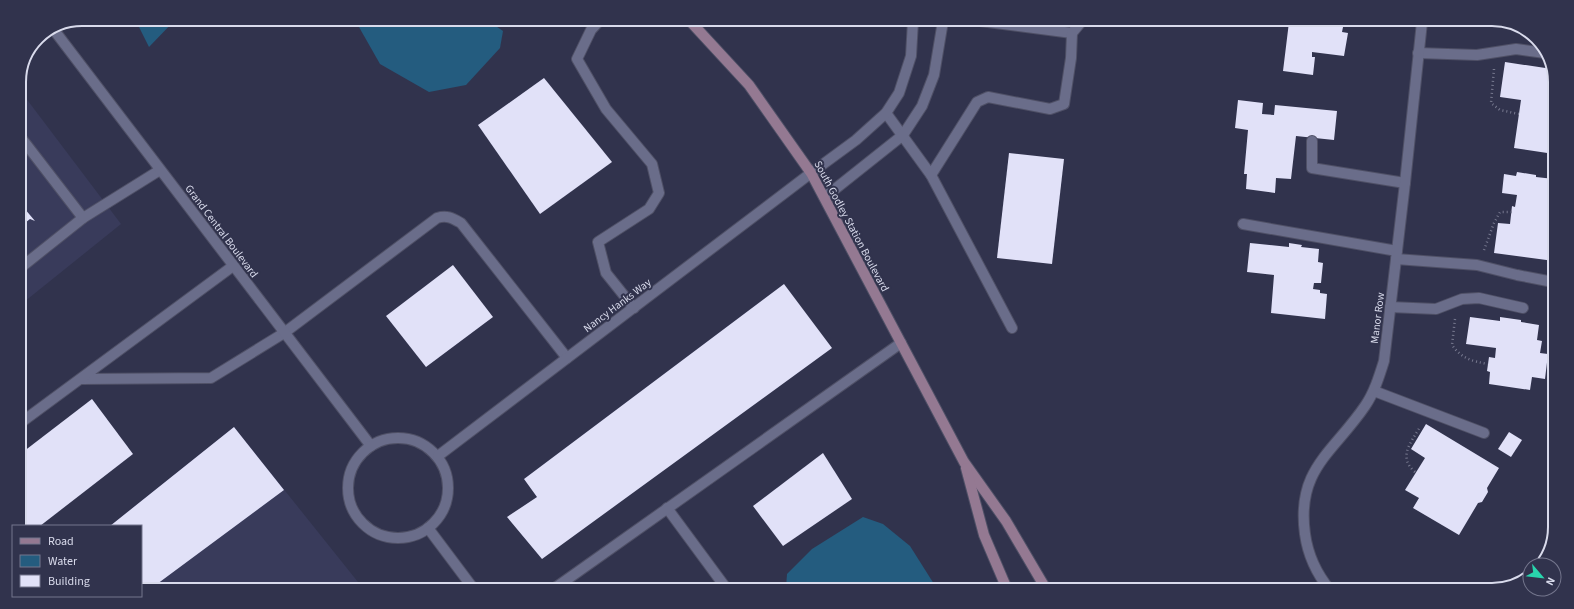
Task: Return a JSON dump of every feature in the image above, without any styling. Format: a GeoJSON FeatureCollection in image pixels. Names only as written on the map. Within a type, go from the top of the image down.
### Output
{"type":"FeatureCollection","features":[{"type":"Feature","properties":{"kind":"street"},"geometry":{"type":"LineString","coordinates":[[595,26],[591,30],[577,59],[606,110],[652,164],[659,193],[649,209],[598,242],[606,273],[634,308]]}},
{"type":"Feature","properties":{"kind":"street","name":"South Godley Station Boulevard"},"geometry":{"type":"LineString","coordinates":[[695,26],[749,85],[812,173],[964,462],[1006,521],[1042,583]]}},
{"type":"Feature","properties":{"kind":"street","name":"Nancy Hanks Way"},"geometry":{"type":"LineString","coordinates":[[438,456],[856,140],[886,113],[899,93],[911,56],[913,26]]}},
{"type":"Feature","properties":{"kind":"street"},"geometry":{"type":"LineString","coordinates":[[825,197],[903,135],[922,106],[934,75],[942,26]]}},
{"type":"Feature","properties":{"kind":"street"},"geometry":{"type":"LineString","coordinates":[[1018,26],[1072,33]]}},
{"type":"Feature","properties":{"kind":"street"},"geometry":{"type":"LineString","coordinates":[[931,175],[977,102],[988,97],[1050,109],[1064,104],[1071,58],[1072,33],[1078,26]]}},
{"type":"Feature","properties":{"kind":"street","name":"Manor Row"},"geometry":{"type":"LineString","coordinates":[[1325,583],[1317,572],[1307,547],[1304,520],[1306,495],[1308,486],[1319,462],[1364,407],[1374,391],[1384,361],[1421,26]]}},
{"type":"Feature","properties":{"kind":"street","name":"Grand Central Boulevard"},"geometry":{"type":"LineString","coordinates":[[56,32],[371,446]]}},
{"type":"Feature","properties":{"kind":"street"},"geometry":{"type":"LineString","coordinates":[[1418,53],[1477,55],[1516,50],[1538,52]]}},
{"type":"Feature","properties":{"kind":"street"},"geometry":{"type":"LineString","coordinates":[[886,113],[931,175],[1012,328]]}},
{"type":"Feature","properties":{"kind":"street"},"geometry":{"type":"LineString","coordinates":[[1312,141],[1312,168],[1405,183]]}},
{"type":"Feature","properties":{"kind":"street"},"geometry":{"type":"LineString","coordinates":[[26,144],[83,218]]}},
{"type":"Feature","properties":{"kind":"street"},"geometry":{"type":"LineString","coordinates":[[26,263],[83,218],[160,170]]}},
{"type":"Feature","properties":{"kind":"street"},"geometry":{"type":"LineString","coordinates":[[82,379],[211,378],[284,333],[437,218],[445,216],[453,218],[460,224],[567,358]]}},
{"type":"Feature","properties":{"kind":"street"},"geometry":{"type":"LineString","coordinates":[[1243,224],[1396,255],[1480,266],[1517,276],[1548,281]]}},
{"type":"Feature","properties":{"kind":"street"},"geometry":{"type":"LineString","coordinates":[[26,419],[233,266]]}},
{"type":"Feature","properties":{"kind":"street"},"geometry":{"type":"LineString","coordinates":[[1390,307],[1436,309],[1462,299],[1479,298],[1522,308]]}},
{"type":"Feature","properties":{"kind":"street"},"geometry":{"type":"LineString","coordinates":[[562,583],[901,343]]}},
{"type":"Feature","properties":{"kind":"street"},"geometry":{"type":"LineString","coordinates":[[1374,391],[1484,433]]}},
{"type":"Feature","properties":{"kind":"street"},"geometry":{"type":"LineString","coordinates":[[399,438],[413,440],[426,446],[438,456],[445,470],[448,486],[446,502],[439,516],[428,528],[414,535],[399,538],[384,536],[370,529],[359,518],[351,504],[348,488],[351,472],[359,457],[371,446],[384,440],[399,438]]}},
{"type":"Feature","properties":{"kind":"street","name":"South Godley Station Boulevard"},"geometry":{"type":"LineString","coordinates":[[964,462],[984,534],[1004,583]]}},
{"type":"Feature","properties":{"kind":"street"},"geometry":{"type":"LineString","coordinates":[[667,508],[722,583]]}},
{"type":"Feature","properties":{"kind":"street"},"geometry":{"type":"LineString","coordinates":[[428,528],[468,583]]}},
{"type":"Feature","properties":{"kind":"path"},"geometry":{"type":"LineString","coordinates":[[1495,53],[1491,102],[1500,110],[1519,114]]}},
{"type":"Feature","properties":{"kind":"path"},"geometry":{"type":"LineString","coordinates":[[1480,266],[1487,241],[1500,212],[1512,212]]}},
{"type":"Feature","properties":{"kind":"path"},"geometry":{"type":"LineString","coordinates":[[1457,301],[1452,345],[1459,354],[1472,360],[1488,364]]}},
{"type":"Feature","properties":{"kind":"path"},"geometry":{"type":"LineString","coordinates":[[1416,472],[1410,467],[1406,459],[1409,447],[1430,412]]}},
{"type":"Feature","properties":{"kind":"shaded area"},"geometry":{"type":"Polygon","coordinates":[[[26,98],[121,224],[26,300],[26,98]]]}},
{"type":"Feature","properties":{"kind":"shaded area"},"geometry":{"type":"Polygon","coordinates":[[[234,427],[359,583],[142,583],[142,525],[111,525],[234,427]]]}},
{"type":"Feature","properties":{"kind":"water"},"geometry":{"type":"Polygon","coordinates":[[[138,26],[169,26],[149,47],[138,26]]]}},
{"type":"Feature","properties":{"kind":"water"},"geometry":{"type":"Polygon","coordinates":[[[358,26],[496,26],[503,31],[500,48],[466,85],[429,92],[380,64],[358,26]]]}},
{"type":"Feature","properties":{"kind":"water"},"geometry":{"type":"Polygon","coordinates":[[[863,517],[883,524],[910,546],[933,583],[786,583],[787,574],[812,549],[863,517]]]}},
{"type":"Feature","properties":{"kind":"building"},"geometry":{"type":"Polygon","coordinates":[[[1289,26],[1343,26],[1342,32],[1348,33],[1344,56],[1312,52],[1312,57],[1315,57],[1313,75],[1283,71],[1289,26]]]}},
{"type":"Feature","properties":{"kind":"building"},"geometry":{"type":"Polygon","coordinates":[[[1505,62],[1546,68],[1548,78],[1548,153],[1514,148],[1521,100],[1500,97],[1505,62]]]}},
{"type":"Feature","properties":{"kind":"building"},"geometry":{"type":"Polygon","coordinates":[[[544,78],[612,162],[540,214],[478,125],[544,78]]]}},
{"type":"Feature","properties":{"kind":"building"},"geometry":{"type":"Polygon","coordinates":[[[1238,100],[1263,103],[1262,114],[1274,115],[1275,105],[1337,111],[1334,140],[1296,136],[1291,179],[1276,178],[1275,193],[1246,189],[1247,174],[1244,174],[1248,130],[1235,128],[1238,100]]]}},
{"type":"Feature","properties":{"kind":"building"},"geometry":{"type":"Polygon","coordinates":[[[1009,153],[1064,159],[1052,264],[997,258],[1009,153]]]}},
{"type":"Feature","properties":{"kind":"building"},"geometry":{"type":"Polygon","coordinates":[[[1517,172],[1548,178],[1548,260],[1494,253],[1498,223],[1510,224],[1512,206],[1515,207],[1517,195],[1502,193],[1504,174],[1516,176],[1517,172]]]}},
{"type":"Feature","properties":{"kind":"building"},"geometry":{"type":"Polygon","coordinates":[[[26,210],[35,221],[30,219],[26,222],[26,210]]]}},
{"type":"Feature","properties":{"kind":"building"},"geometry":{"type":"Polygon","coordinates":[[[1250,243],[1289,247],[1289,243],[1302,245],[1301,247],[1319,249],[1318,262],[1323,263],[1321,283],[1314,283],[1313,289],[1320,290],[1320,293],[1327,294],[1325,319],[1271,313],[1274,275],[1247,272],[1250,243]]]}},
{"type":"Feature","properties":{"kind":"building"},"geometry":{"type":"Polygon","coordinates":[[[453,265],[493,317],[426,367],[386,316],[453,265]]]}},
{"type":"Feature","properties":{"kind":"building"},"geometry":{"type":"Polygon","coordinates":[[[784,284],[832,348],[542,559],[507,517],[537,497],[524,479],[784,284]]]}},
{"type":"Feature","properties":{"kind":"building"},"geometry":{"type":"Polygon","coordinates":[[[1470,317],[1500,321],[1500,317],[1521,320],[1521,322],[1539,325],[1537,340],[1542,341],[1540,353],[1548,354],[1545,379],[1532,377],[1530,390],[1489,384],[1490,372],[1487,371],[1489,357],[1495,358],[1496,348],[1466,344],[1470,317]]]}},
{"type":"Feature","properties":{"kind":"building"},"geometry":{"type":"Polygon","coordinates":[[[92,399],[133,454],[41,525],[26,525],[26,450],[92,399]]]}},
{"type":"Feature","properties":{"kind":"building"},"geometry":{"type":"Polygon","coordinates":[[[1426,424],[1499,468],[1487,488],[1488,492],[1482,502],[1478,503],[1459,535],[1413,508],[1419,498],[1405,490],[1425,458],[1411,449],[1426,424]]]}},
{"type":"Feature","properties":{"kind":"building"},"geometry":{"type":"Polygon","coordinates":[[[234,427],[284,490],[158,583],[142,583],[142,525],[111,525],[234,427]]]}},
{"type":"Feature","properties":{"kind":"building"},"geometry":{"type":"Polygon","coordinates":[[[1509,432],[1522,440],[1511,457],[1498,449],[1509,432]]]}},
{"type":"Feature","properties":{"kind":"building"},"geometry":{"type":"Polygon","coordinates":[[[823,453],[852,499],[783,546],[753,506],[823,453]]]}}]}
